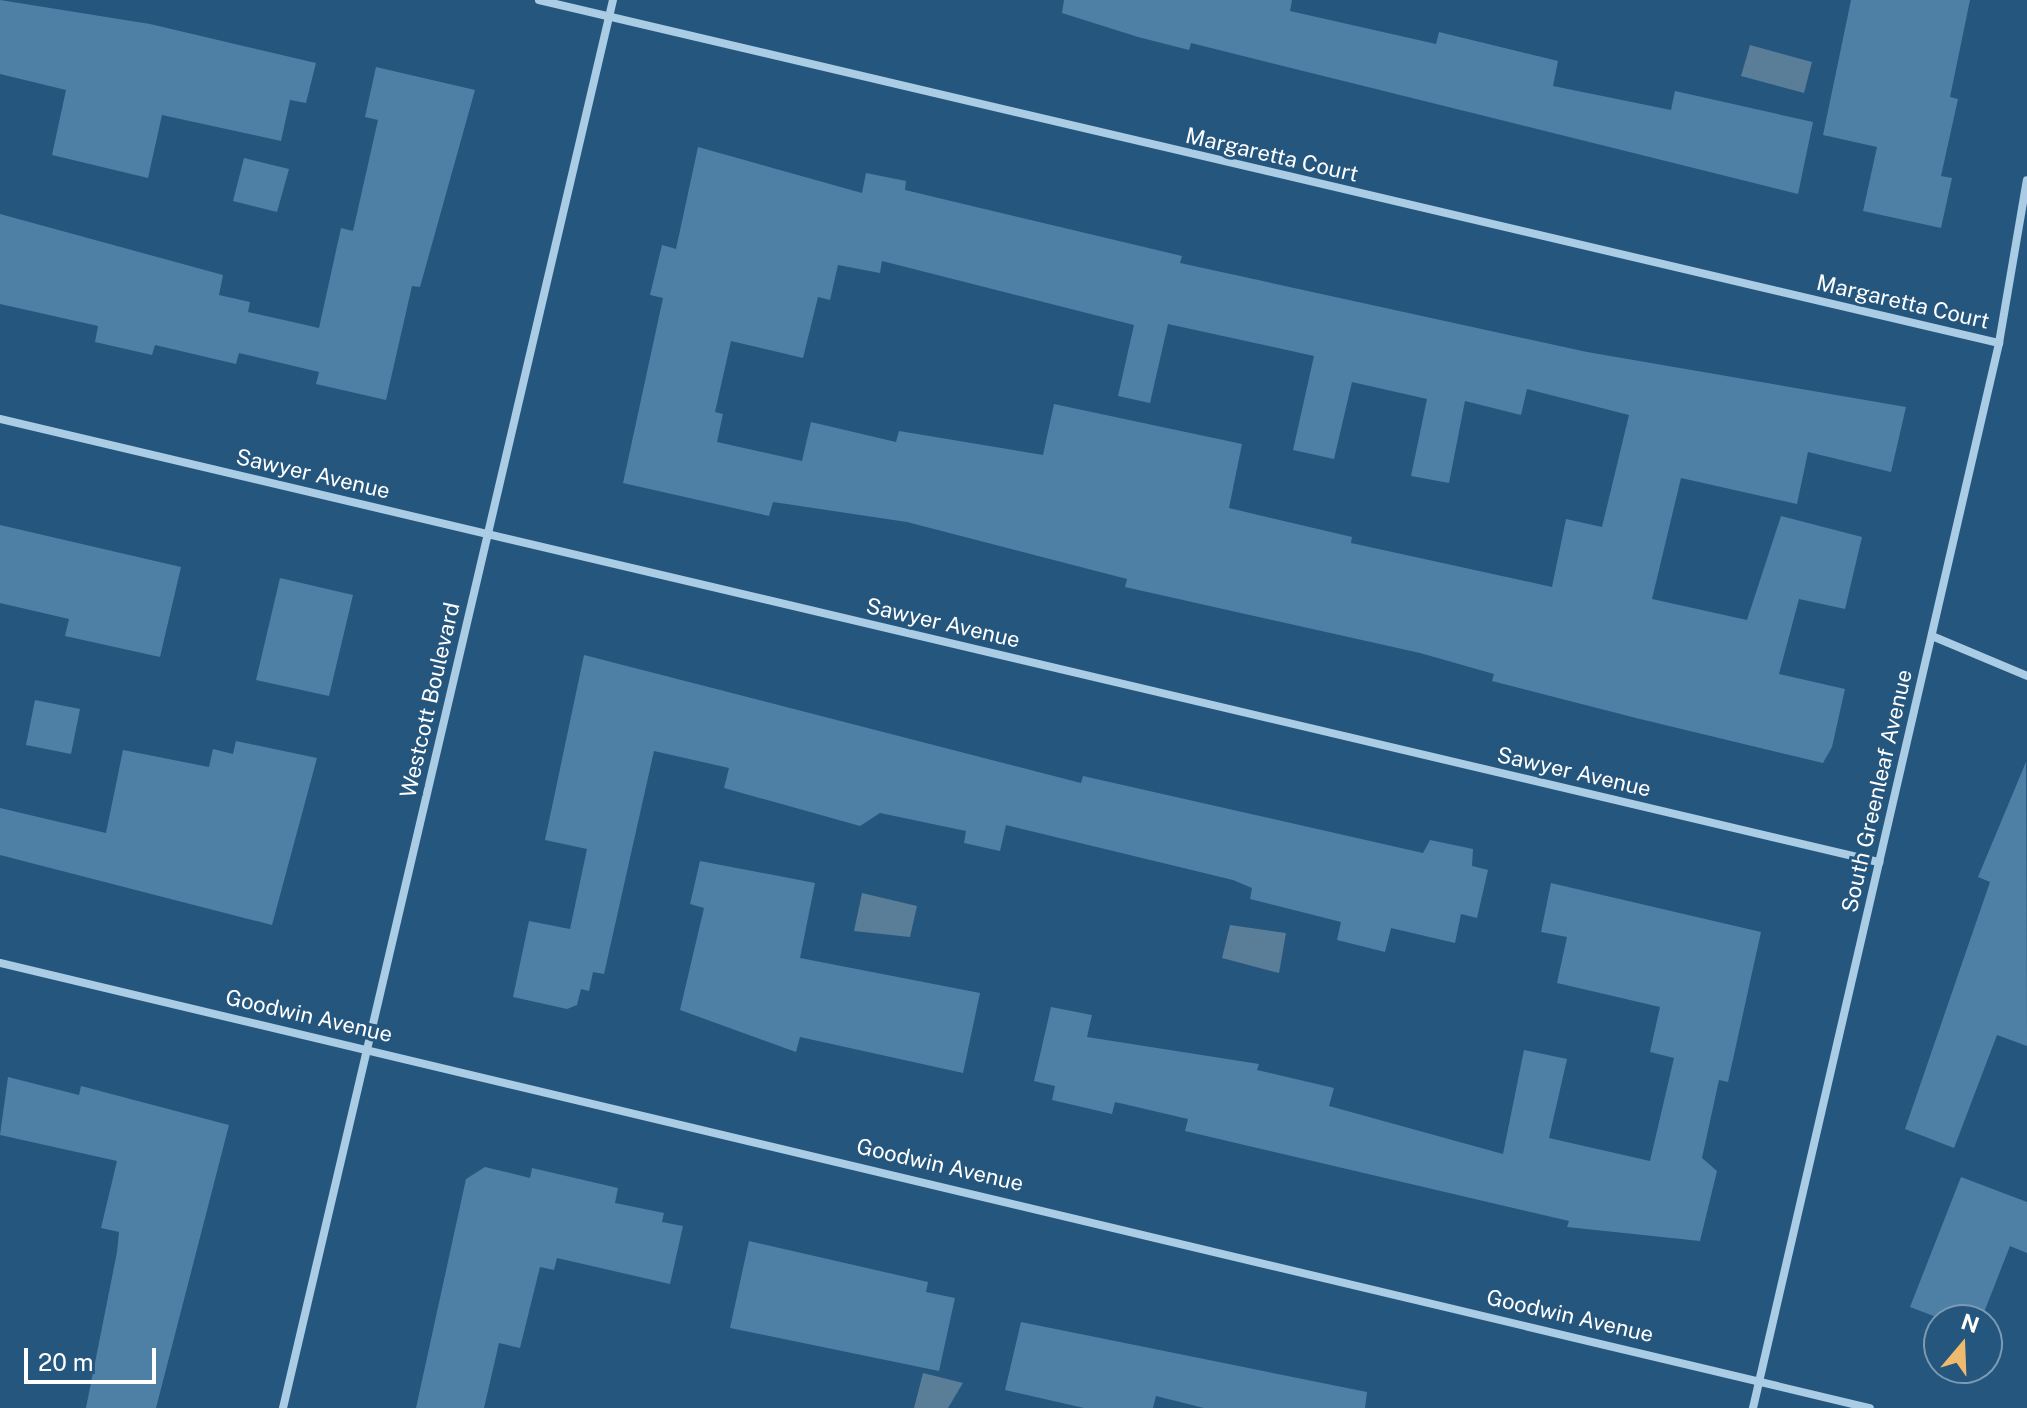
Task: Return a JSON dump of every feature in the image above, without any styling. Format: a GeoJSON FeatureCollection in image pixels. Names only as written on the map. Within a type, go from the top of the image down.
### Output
{"type":"FeatureCollection","features":[{"type":"Feature","properties":{"kind":"street","name":"Margaretta Court"},"geometry":{"type":"LineString","coordinates":[[539,0],[1999,343]]}},
{"type":"Feature","properties":{"kind":"street","name":"Westcott Boulevard"},"geometry":{"type":"LineString","coordinates":[[283,1408],[613,0]]}},
{"type":"Feature","properties":{"kind":"street","name":"South Greenleaf Avenue"},"geometry":{"type":"LineString","coordinates":[[1753,1408],[1999,343],[2027,180]]}},
{"type":"Feature","properties":{"kind":"street","name":"Sawyer Avenue"},"geometry":{"type":"LineString","coordinates":[[0,419],[1879,862]]}},
{"type":"Feature","properties":{"kind":"street"},"geometry":{"type":"LineString","coordinates":[[1932,636],[2027,676]]}},
{"type":"Feature","properties":{"kind":"street","name":"Goodwin Avenue"},"geometry":{"type":"LineString","coordinates":[[0,963],[1759,1379],[1870,1408]]}},
{"type":"Feature","properties":{"kind":"water"},"geometry":{"type":"Polygon","coordinates":[[[1750,45],[1812,62],[1804,93],[1741,76],[1750,45]]]}},
{"type":"Feature","properties":{"kind":"water"},"geometry":{"type":"Polygon","coordinates":[[[862,893],[917,906],[910,937],[854,931],[862,893]]]}},
{"type":"Feature","properties":{"kind":"water"},"geometry":{"type":"Polygon","coordinates":[[[1230,925],[1286,933],[1279,973],[1222,958],[1230,925]]]}},
{"type":"Feature","properties":{"kind":"water"},"geometry":{"type":"Polygon","coordinates":[[[923,1373],[963,1383],[948,1408],[914,1408],[923,1373]]]}},
{"type":"Feature","properties":{"kind":"building"},"geometry":{"type":"Polygon","coordinates":[[[0,0],[150,24],[316,63],[306,103],[290,100],[281,141],[162,115],[148,178],[52,155],[66,90],[0,74],[0,0]]]}},
{"type":"Feature","properties":{"kind":"building"},"geometry":{"type":"Polygon","coordinates":[[[1064,0],[1292,0],[1290,11],[1436,44],[1439,32],[1558,61],[1553,86],[1671,110],[1675,91],[1813,122],[1798,194],[1191,43],[1189,50],[1138,37],[1062,13],[1064,0]]]}},
{"type":"Feature","properties":{"kind":"building"},"geometry":{"type":"Polygon","coordinates":[[[1851,0],[1970,0],[1950,97],[1958,99],[1941,176],[1952,178],[1941,228],[1863,211],[1877,147],[1823,135],[1851,0]]]}},
{"type":"Feature","properties":{"kind":"building"},"geometry":{"type":"Polygon","coordinates":[[[376,67],[475,90],[420,287],[412,286],[386,400],[316,384],[319,372],[239,353],[236,364],[155,345],[152,355],[95,342],[98,326],[0,304],[0,214],[223,275],[219,295],[250,302],[248,312],[319,328],[341,228],[353,231],[378,120],[365,117],[376,67]]]}},
{"type":"Feature","properties":{"kind":"building"},"geometry":{"type":"Polygon","coordinates":[[[698,147],[862,193],[866,173],[906,181],[905,190],[1182,256],[1180,263],[1587,352],[1906,407],[1891,472],[1808,452],[1797,504],[1681,478],[1652,599],[1747,620],[1781,516],[1862,537],[1845,609],[1799,599],[1779,674],[1845,689],[1832,747],[1823,763],[1636,718],[1492,681],[1494,674],[1420,653],[1125,587],[1127,579],[907,522],[773,502],[769,516],[623,483],[663,298],[650,295],[662,245],[676,249],[698,147]],[[882,261],[880,273],[838,265],[830,300],[818,297],[803,358],[731,341],[715,412],[723,414],[717,442],[802,461],[811,422],[896,442],[899,431],[1043,455],[1054,404],[1242,444],[1229,508],[1352,537],[1351,543],[1552,587],[1566,519],[1602,527],[1629,415],[1527,389],[1521,415],[1465,401],[1449,483],[1411,476],[1427,399],[1352,382],[1334,459],[1293,450],[1314,356],[1168,324],[1150,403],[1118,396],[1134,325],[882,261]]]}},
{"type":"Feature","properties":{"kind":"building"},"geometry":{"type":"Polygon","coordinates":[[[244,158],[289,169],[277,212],[233,201],[244,158]]]}},
{"type":"Feature","properties":{"kind":"building"},"geometry":{"type":"Polygon","coordinates":[[[0,525],[181,567],[160,657],[65,636],[69,619],[0,603],[0,525]]]}},
{"type":"Feature","properties":{"kind":"building"},"geometry":{"type":"Polygon","coordinates":[[[280,578],[353,595],[329,696],[256,680],[280,578]]]}},
{"type":"Feature","properties":{"kind":"building"},"geometry":{"type":"Polygon","coordinates":[[[584,655],[1081,783],[1083,776],[1423,853],[1430,840],[1473,849],[1472,866],[1488,870],[1477,918],[1461,914],[1455,943],[1391,928],[1385,952],[1337,940],[1341,922],[1250,899],[1252,888],[1233,880],[1006,825],[1000,851],[964,843],[966,831],[880,813],[860,826],[724,788],[729,768],[654,751],[604,974],[593,972],[589,991],[581,989],[577,1005],[567,1009],[513,997],[529,921],[570,929],[587,849],[545,840],[584,655]]]}},
{"type":"Feature","properties":{"kind":"building"},"geometry":{"type":"Polygon","coordinates":[[[35,700],[80,709],[71,754],[26,745],[35,700]]]}},
{"type":"Feature","properties":{"kind":"building"},"geometry":{"type":"Polygon","coordinates":[[[236,741],[317,758],[272,925],[0,855],[0,808],[106,833],[123,750],[209,767],[213,749],[233,754],[236,741]]]}},
{"type":"Feature","properties":{"kind":"building"},"geometry":{"type":"Polygon","coordinates":[[[2026,762],[2027,1046],[1997,1035],[1954,1148],[1905,1129],[1990,882],[1978,877],[2026,762]]]}},
{"type":"Feature","properties":{"kind":"building"},"geometry":{"type":"Polygon","coordinates":[[[700,861],[815,883],[800,958],[980,993],[963,1073],[800,1037],[796,1052],[680,1010],[704,908],[690,904],[700,861]]]}},
{"type":"Feature","properties":{"kind":"building"},"geometry":{"type":"Polygon","coordinates":[[[1551,883],[1761,932],[1728,1082],[1719,1080],[1702,1158],[1717,1171],[1700,1241],[1567,1227],[1569,1221],[1185,1131],[1188,1119],[1115,1102],[1112,1114],[1052,1100],[1055,1086],[1034,1081],[1051,1007],[1092,1015],[1087,1037],[1259,1064],[1257,1070],[1334,1088],[1329,1106],[1503,1154],[1524,1050],[1567,1059],[1549,1138],[1650,1161],[1674,1058],[1650,1052],[1660,1007],[1557,983],[1567,937],[1541,932],[1551,883]]]}},
{"type":"Feature","properties":{"kind":"building"},"geometry":{"type":"Polygon","coordinates":[[[8,1077],[79,1095],[81,1086],[229,1125],[156,1408],[86,1408],[117,1252],[119,1232],[101,1228],[117,1161],[0,1135],[8,1077]]]}},
{"type":"Feature","properties":{"kind":"building"},"geometry":{"type":"Polygon","coordinates":[[[485,1167],[530,1178],[532,1168],[618,1188],[615,1203],[664,1213],[662,1222],[683,1226],[670,1284],[557,1258],[554,1270],[540,1267],[520,1348],[499,1343],[484,1408],[416,1408],[466,1179],[485,1167]]]}},
{"type":"Feature","properties":{"kind":"building"},"geometry":{"type":"Polygon","coordinates":[[[1961,1177],[2027,1202],[2027,1253],[2010,1246],[1987,1304],[1923,1304],[1923,1312],[1910,1307],[1961,1177]]]}},
{"type":"Feature","properties":{"kind":"building"},"geometry":{"type":"Polygon","coordinates":[[[749,1241],[928,1282],[926,1292],[955,1298],[939,1371],[730,1328],[749,1241]]]}},
{"type":"Feature","properties":{"kind":"building"},"geometry":{"type":"Polygon","coordinates":[[[1021,1322],[1367,1392],[1365,1408],[1204,1408],[1156,1396],[1153,1408],[1084,1408],[1005,1390],[1021,1322]]]}}]}
